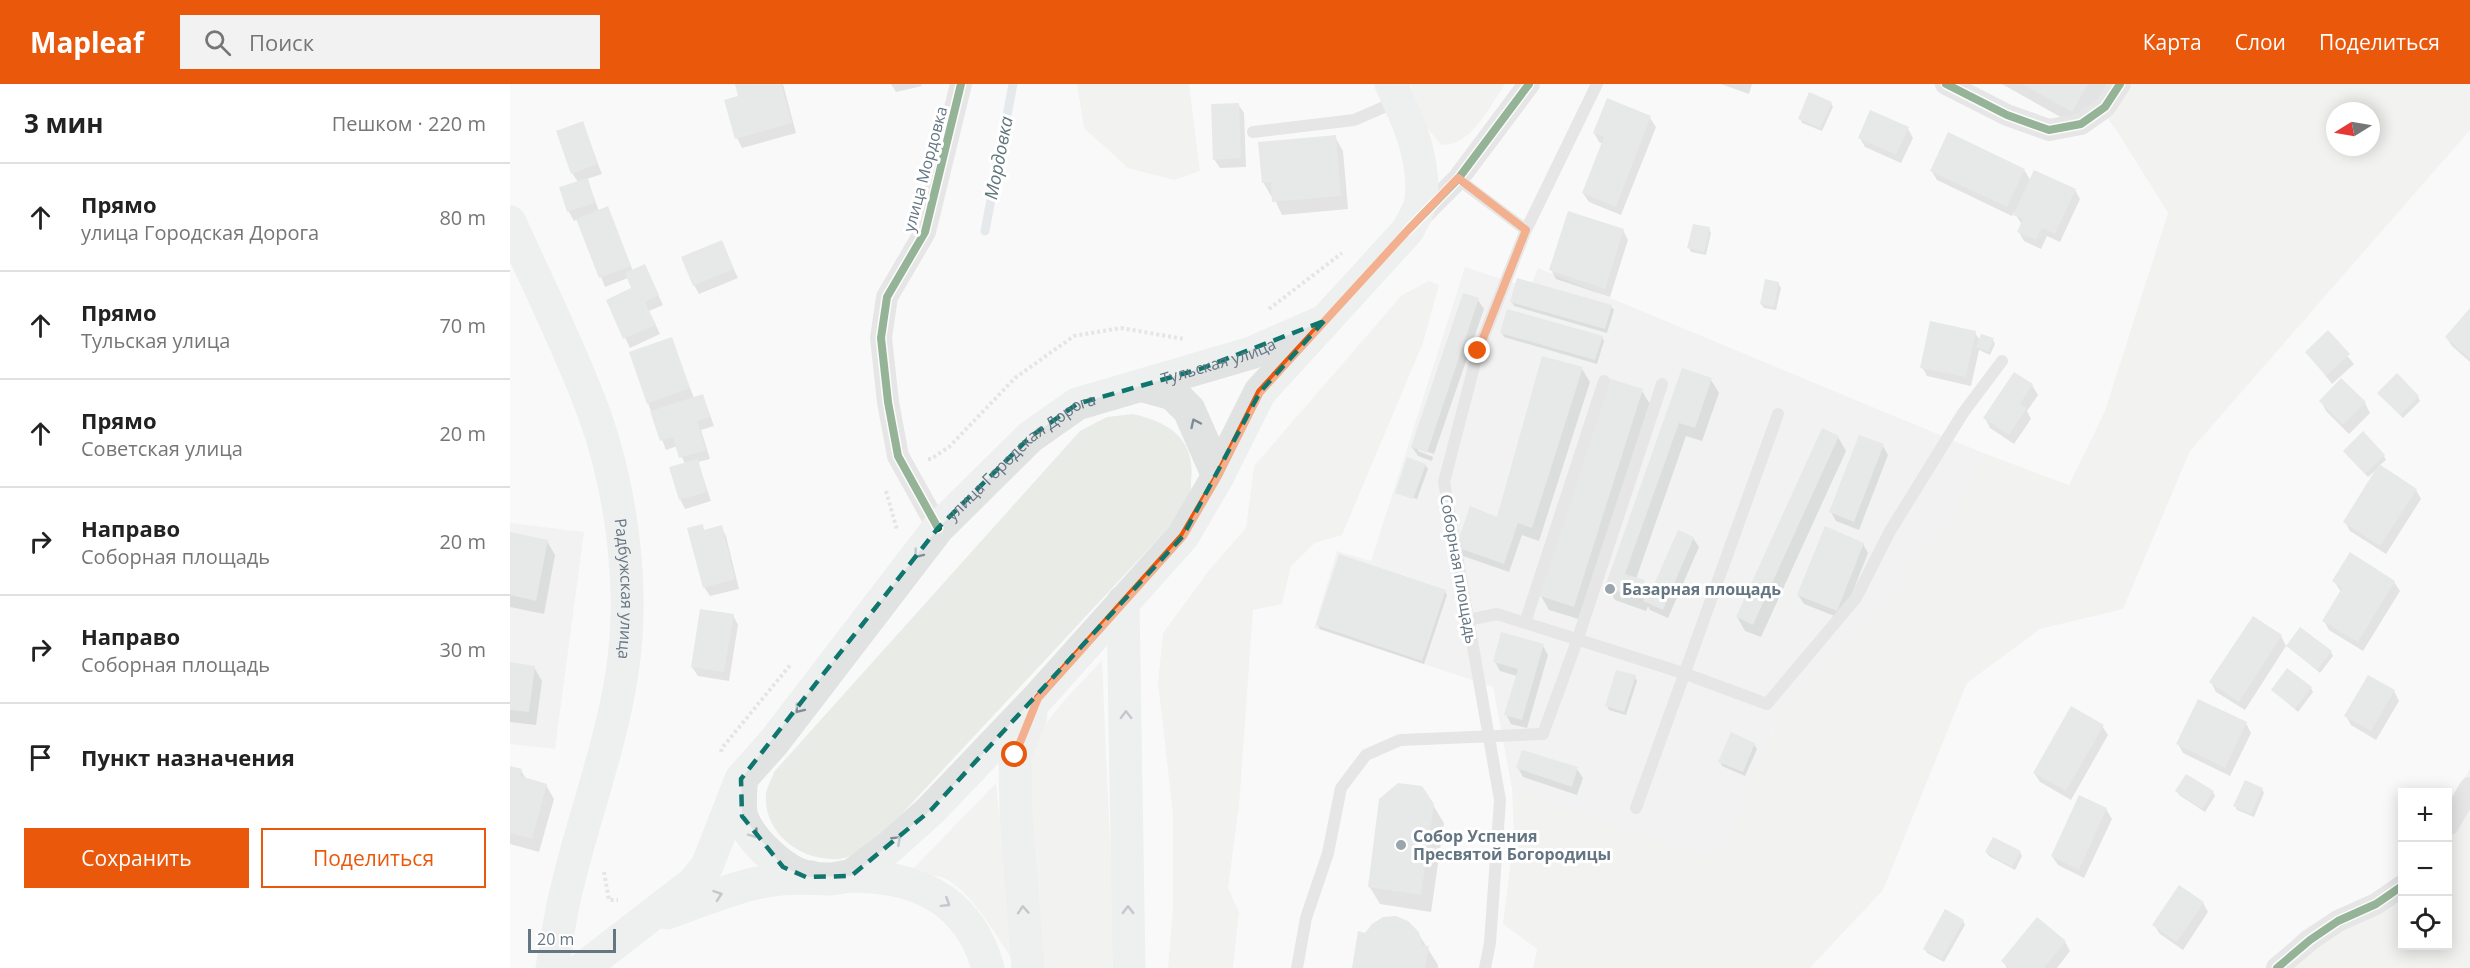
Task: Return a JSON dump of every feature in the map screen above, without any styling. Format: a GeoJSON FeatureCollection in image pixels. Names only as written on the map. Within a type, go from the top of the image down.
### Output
{"type":"FeatureCollection","features":[{"type":"Feature","properties":{"kind":"main road","name":"Тульская улица"},"geometry":{"type":"LineString","coordinates":[[1218,476],[1260,392],[1408,230],[1421,203],[1421,170],[1407,118],[1395,92]]}},
{"type":"Feature","properties":{"kind":"main road","name":"Радбужская улица"},"geometry":{"type":"LineString","coordinates":[[510,222],[594,414],[612,476],[623,537],[627,611],[623,671],[609,741],[566,888],[552,968]]}},
{"type":"Feature","properties":{"kind":"main road","name":"Тульская улица"},"geometry":{"type":"LineString","coordinates":[[1144,386],[1251,353],[1324,321]]}},
{"type":"Feature","properties":{"kind":"main road","name":"улица Городская Дорога"},"geometry":{"type":"LineString","coordinates":[[583,968],[693,883],[707,866],[741,779],[774,742],[938,528],[1039,430],[1077,404],[1144,386]]}},
{"type":"Feature","properties":{"kind":"main road"},"geometry":{"type":"LineString","coordinates":[[851,876],[891,846],[931,810],[1038,698],[1183,536],[1218,476],[1189,410],[1173,394],[1144,386]]}},
{"type":"Feature","properties":{"kind":"main road"},"geometry":{"type":"LineString","coordinates":[[1123,602],[1129,968]]}},
{"type":"Feature","properties":{"kind":"main road"},"geometry":{"type":"LineString","coordinates":[[1028,968],[1016,814],[1015,755],[1038,698]]}},
{"type":"Feature","properties":{"kind":"main road","name":"улица Городская Дорога"},"geometry":{"type":"LineString","coordinates":[[741,779],[742,816],[753,834],[783,867],[806,877]]}},
{"type":"Feature","properties":{"kind":"main road","name":"улица Городская Дорога"},"geometry":{"type":"LineString","coordinates":[[643,921],[743,886],[779,879],[806,877],[831,879],[851,876],[900,880],[927,890],[958,910],[982,945],[988,968]]}},
{"type":"Feature","properties":{"kind":"street","name":"улица Мордовка"},"geometry":{"type":"LineString","coordinates":[[938,528],[898,456],[888,402],[881,338],[887,297],[925,232],[961,84]]}},
{"type":"Feature","properties":{"kind":"street"},"geometry":{"type":"LineString","coordinates":[[1408,230],[1458,178],[1529,84]]}},
{"type":"Feature","properties":{"kind":"street"},"geometry":{"type":"LineString","coordinates":[[1946,84],[2007,115],[2049,130],[2081,124],[2105,107],[2120,84]]}},
{"type":"Feature","properties":{"kind":"street"},"geometry":{"type":"LineString","coordinates":[[2452,818],[2470,788]]}},
{"type":"Feature","properties":{"kind":"street"},"geometry":{"type":"LineString","coordinates":[[2277,968],[2310,940],[2338,921],[2376,904],[2398,889]]}},
{"type":"Feature","properties":{"kind":"lane","name":"Соборная площадь"},"geometry":{"type":"LineString","coordinates":[[1485,968],[1490,943],[1500,800],[1444,482],[1478,351],[1526,230],[1597,84]]}},
{"type":"Feature","properties":{"kind":"lane"},"geometry":{"type":"LineString","coordinates":[[1253,132],[1354,120],[1395,92]]}},
{"type":"Feature","properties":{"kind":"lane"},"geometry":{"type":"LineString","coordinates":[[1458,178],[1526,230]]}},
{"type":"Feature","properties":{"kind":"lane"},"geometry":{"type":"LineString","coordinates":[[1468,620],[1497,614],[1578,638],[1767,704],[1856,598],[1890,531],[1963,413],[2002,361]]}},
{"type":"Feature","properties":{"kind":"lane"},"geometry":{"type":"LineString","coordinates":[[1525,623],[1604,381]]}},
{"type":"Feature","properties":{"kind":"lane"},"geometry":{"type":"LineString","coordinates":[[1297,968],[1306,918],[1328,853],[1341,788],[1366,755],[1400,740],[1543,734],[1578,638],[1662,384]]}},
{"type":"Feature","properties":{"kind":"lane"},"geometry":{"type":"LineString","coordinates":[[1636,808],[1778,414]]}},
{"type":"Feature","properties":{"kind":"highlighted area"},"geometry":{"type":"Polygon","coordinates":[[[1324,321],[1260,392],[1183,536],[931,810],[851,876],[806,877],[783,867],[742,816],[741,779],[938,528],[1030,437],[1077,404],[1200,369],[1324,321]]]}},
{"type":"Feature","properties":{"kind":"shaded area"},"geometry":{"type":"Polygon","coordinates":[[[1077,84],[1189,84],[1200,171],[1174,180],[1128,168],[1084,128],[1077,84]]]}},
{"type":"Feature","properties":{"kind":"shaded area"},"geometry":{"type":"Polygon","coordinates":[[[1410,84],[1505,84],[1479,124],[1471,132],[1452,144],[1441,145],[1428,129],[1410,84]]]}},
{"type":"Feature","properties":{"kind":"shaded area"},"geometry":{"type":"Polygon","coordinates":[[[2108,84],[2470,84],[2470,130],[2190,451],[2123,609],[2040,629],[1967,683],[1883,890],[1810,968],[1533,968],[1537,949],[1503,924],[1514,834],[1512,788],[1718,861],[1779,714],[1871,616],[1954,521],[1981,452],[2069,485],[2105,411],[2168,213],[2117,131],[2096,103],[2108,84]]]}},
{"type":"Feature","properties":{"kind":"shaded area","name":"Базарная площадь"},"geometry":{"type":"Polygon","coordinates":[[[1465,267],[1530,288],[1538,268],[1981,452],[1954,521],[1871,616],[1779,714],[1718,861],[1512,788],[1493,687],[1314,628],[1337,551],[1371,561],[1465,267]]]}},
{"type":"Feature","properties":{"kind":"shaded area"},"geometry":{"type":"Polygon","coordinates":[[[1429,281],[1439,285],[1423,343],[1342,535],[1315,543],[1291,566],[1282,604],[1253,610],[1239,806],[1228,888],[1239,912],[1233,968],[1168,968],[1173,908],[1173,815],[1158,682],[1163,633],[1210,569],[1246,528],[1254,466],[1402,295],[1429,281]]]}},
{"type":"Feature","properties":{"kind":"shaded area"},"geometry":{"type":"Polygon","coordinates":[[[1133,414],[1146,417],[1168,428],[1184,443],[1189,454],[1190,495],[1169,527],[870,848],[839,859],[825,859],[812,856],[788,843],[778,833],[767,808],[766,794],[774,772],[1080,431],[1107,417],[1133,414]]]}},
{"type":"Feature","properties":{"kind":"shaded area"},"geometry":{"type":"Polygon","coordinates":[[[510,523],[584,532],[555,749],[510,744],[510,523]]]}},
{"type":"Feature","properties":{"kind":"shaded area"},"geometry":{"type":"Polygon","coordinates":[[[1102,660],[1113,911],[1112,968],[1043,968],[1029,788],[1032,756],[1038,736],[1045,725],[1102,660]]]}},
{"type":"Feature","properties":{"kind":"shaded area"},"geometry":{"type":"Polygon","coordinates":[[[2470,768],[2470,968],[2267,968],[2300,932],[2333,911],[2370,898],[2398,878],[2398,950],[2452,950],[2452,798],[2470,768]]]}},
{"type":"Feature","properties":{"kind":"shaded area"},"geometry":{"type":"Polygon","coordinates":[[[996,783],[1015,964],[984,916],[964,893],[944,878],[912,870],[996,783]]]}},
{"type":"Feature","properties":{"kind":"building"},"geometry":{"type":"Polygon","coordinates":[[[735,84],[781,84],[792,123],[735,139],[724,100],[738,96],[735,84]]]}},
{"type":"Feature","properties":{"kind":"building"},"geometry":{"type":"Polygon","coordinates":[[[2022,84],[2088,84],[2072,112],[2022,84]]]}},
{"type":"Feature","properties":{"kind":"building"},"geometry":{"type":"Polygon","coordinates":[[[1809,92],[1832,102],[1820,128],[1798,119],[1809,92]]]}},
{"type":"Feature","properties":{"kind":"building"},"geometry":{"type":"Polygon","coordinates":[[[1607,98],[1651,116],[1616,207],[1582,193],[1604,137],[1593,133],[1607,98]]]}},
{"type":"Feature","properties":{"kind":"building"},"geometry":{"type":"Polygon","coordinates":[[[1239,103],[1241,158],[1213,160],[1211,104],[1239,103]]]}},
{"type":"Feature","properties":{"kind":"building"},"geometry":{"type":"Polygon","coordinates":[[[1870,110],[1909,127],[1896,155],[1858,138],[1870,110]]]}},
{"type":"Feature","properties":{"kind":"building"},"geometry":{"type":"Polygon","coordinates":[[[583,121],[598,164],[571,174],[556,131],[583,121]]]}},
{"type":"Feature","properties":{"kind":"building"},"geometry":{"type":"Polygon","coordinates":[[[1948,132],[2025,169],[2007,207],[1930,171],[1948,132]]]}},
{"type":"Feature","properties":{"kind":"building"},"geometry":{"type":"Polygon","coordinates":[[[1336,135],[1341,196],[1272,202],[1271,182],[1262,183],[1258,142],[1336,135]]]}},
{"type":"Feature","properties":{"kind":"building"},"geometry":{"type":"Polygon","coordinates":[[[2034,170],[2076,189],[2055,234],[2042,228],[2036,240],[2017,232],[2023,219],[2013,215],[2034,170]]]}},
{"type":"Feature","properties":{"kind":"building"},"geometry":{"type":"Polygon","coordinates":[[[588,178],[595,203],[567,212],[559,187],[588,178]]]}},
{"type":"Feature","properties":{"kind":"building"},"geometry":{"type":"Polygon","coordinates":[[[608,206],[631,266],[599,278],[576,219],[608,206]]]}},
{"type":"Feature","properties":{"kind":"building"},"geometry":{"type":"Polygon","coordinates":[[[1568,211],[1624,229],[1605,289],[1549,270],[1568,211]]]}},
{"type":"Feature","properties":{"kind":"building"},"geometry":{"type":"Polygon","coordinates":[[[1693,224],[1710,227],[1704,252],[1687,248],[1693,224]]]}},
{"type":"Feature","properties":{"kind":"building"},"geometry":{"type":"Polygon","coordinates":[[[722,240],[734,269],[693,286],[681,257],[722,240]]]}},
{"type":"Feature","properties":{"kind":"building"},"geometry":{"type":"Polygon","coordinates":[[[645,264],[659,295],[645,302],[656,325],[623,339],[606,300],[631,288],[625,273],[645,264]]]}},
{"type":"Feature","properties":{"kind":"building"},"geometry":{"type":"Polygon","coordinates":[[[1517,278],[1612,305],[1605,329],[1510,302],[1517,278]]]}},
{"type":"Feature","properties":{"kind":"building"},"geometry":{"type":"Polygon","coordinates":[[[1765,279],[1779,282],[1774,307],[1760,304],[1765,279]]]}},
{"type":"Feature","properties":{"kind":"building"},"geometry":{"type":"Polygon","coordinates":[[[1463,293],[1479,298],[1427,453],[1411,447],[1463,293]]]}},
{"type":"Feature","properties":{"kind":"building"},"geometry":{"type":"Polygon","coordinates":[[[2470,308],[2470,359],[2445,337],[2470,308]]]}},
{"type":"Feature","properties":{"kind":"building"},"geometry":{"type":"Polygon","coordinates":[[[1507,309],[1603,336],[1595,360],[1500,333],[1507,309]]]}},
{"type":"Feature","properties":{"kind":"building"},"geometry":{"type":"Polygon","coordinates":[[[1930,321],[1976,331],[1966,377],[1920,368],[1930,321]]]}},
{"type":"Feature","properties":{"kind":"building"},"geometry":{"type":"Polygon","coordinates":[[[2328,330],[2350,354],[2326,376],[2305,352],[2328,330]]]}},
{"type":"Feature","properties":{"kind":"building"},"geometry":{"type":"Polygon","coordinates":[[[1981,334],[1994,338],[1988,352],[1976,347],[1981,334]]]}},
{"type":"Feature","properties":{"kind":"building"},"geometry":{"type":"Polygon","coordinates":[[[672,337],[690,388],[647,404],[629,352],[672,337]]]}},
{"type":"Feature","properties":{"kind":"building"},"geometry":{"type":"Polygon","coordinates":[[[1542,356],[1583,367],[1532,528],[1518,523],[1504,564],[1456,547],[1470,506],[1497,517],[1542,356]]]}},
{"type":"Feature","properties":{"kind":"building"},"geometry":{"type":"Polygon","coordinates":[[[1682,368],[1712,378],[1695,428],[1679,423],[1625,574],[1645,580],[1638,598],[1605,587],[1682,368]]]}},
{"type":"Feature","properties":{"kind":"building"},"geometry":{"type":"Polygon","coordinates":[[[2014,372],[2033,384],[2020,404],[2027,408],[2009,435],[1983,418],[2014,372]]]}},
{"type":"Feature","properties":{"kind":"building"},"geometry":{"type":"Polygon","coordinates":[[[2397,373],[2419,396],[2400,415],[2377,393],[2397,373]]]}},
{"type":"Feature","properties":{"kind":"building"},"geometry":{"type":"Polygon","coordinates":[[[1608,378],[1643,389],[1574,607],[1540,596],[1608,378]]]}},
{"type":"Feature","properties":{"kind":"building"},"geometry":{"type":"Polygon","coordinates":[[[2341,378],[2366,402],[2343,425],[2319,401],[2341,378]]]}},
{"type":"Feature","properties":{"kind":"building"},"geometry":{"type":"Polygon","coordinates":[[[703,394],[710,417],[697,421],[706,450],[679,458],[673,437],[660,441],[650,411],[703,394]]]}},
{"type":"Feature","properties":{"kind":"building"},"geometry":{"type":"Polygon","coordinates":[[[1822,428],[1839,436],[1753,625],[1736,617],[1822,428]]]}},
{"type":"Feature","properties":{"kind":"building"},"geometry":{"type":"Polygon","coordinates":[[[2363,431],[2385,455],[2365,474],[2343,451],[2363,431]]]}},
{"type":"Feature","properties":{"kind":"building"},"geometry":{"type":"Polygon","coordinates":[[[1859,435],[1884,444],[1854,522],[1829,512],[1859,435]]]}},
{"type":"Feature","properties":{"kind":"building"},"geometry":{"type":"Polygon","coordinates":[[[1407,457],[1426,464],[1413,499],[1395,493],[1407,457]]]}},
{"type":"Feature","properties":{"kind":"building"},"geometry":{"type":"Polygon","coordinates":[[[698,459],[707,492],[679,500],[669,467],[698,459]]]}},
{"type":"Feature","properties":{"kind":"building"},"geometry":{"type":"Polygon","coordinates":[[[2379,464],[2417,489],[2380,546],[2343,522],[2379,464]]]}},
{"type":"Feature","properties":{"kind":"building"},"geometry":{"type":"Polygon","coordinates":[[[703,524],[704,530],[722,525],[735,579],[703,588],[687,528],[703,524]]]}},
{"type":"Feature","properties":{"kind":"building"},"geometry":{"type":"Polygon","coordinates":[[[1825,526],[1864,543],[1837,611],[1797,595],[1825,526]]]}},
{"type":"Feature","properties":{"kind":"building"},"geometry":{"type":"Polygon","coordinates":[[[1678,530],[1694,537],[1663,610],[1643,601],[1649,585],[1653,587],[1678,530]]]}},
{"type":"Feature","properties":{"kind":"building"},"geometry":{"type":"Polygon","coordinates":[[[510,532],[548,540],[536,601],[510,595],[510,532]]]}},
{"type":"Feature","properties":{"kind":"building"},"geometry":{"type":"Polygon","coordinates":[[[2350,552],[2395,581],[2358,642],[2322,621],[2342,588],[2332,581],[2350,552]]]}},
{"type":"Feature","properties":{"kind":"building"},"geometry":{"type":"Polygon","coordinates":[[[1339,554],[1446,590],[1422,661],[1316,625],[1339,554]]]}},
{"type":"Feature","properties":{"kind":"building"},"geometry":{"type":"Polygon","coordinates":[[[700,609],[734,614],[724,672],[691,667],[700,609]]]}},
{"type":"Feature","properties":{"kind":"building"},"geometry":{"type":"Polygon","coordinates":[[[2253,616],[2282,635],[2239,702],[2209,682],[2253,616]]]}},
{"type":"Feature","properties":{"kind":"building"},"geometry":{"type":"Polygon","coordinates":[[[2300,627],[2332,651],[2317,670],[2286,646],[2300,627]]]}},
{"type":"Feature","properties":{"kind":"building"},"geometry":{"type":"Polygon","coordinates":[[[1501,632],[1544,644],[1522,720],[1504,715],[1518,669],[1493,662],[1501,632]]]}},
{"type":"Feature","properties":{"kind":"building"},"geometry":{"type":"Polygon","coordinates":[[[510,662],[535,666],[529,712],[510,710],[510,662]]]}},
{"type":"Feature","properties":{"kind":"building"},"geometry":{"type":"Polygon","coordinates":[[[2287,668],[2312,687],[2295,709],[2271,690],[2287,668]]]}},
{"type":"Feature","properties":{"kind":"building"},"geometry":{"type":"Polygon","coordinates":[[[1616,670],[1636,675],[1624,712],[1605,706],[1616,670]]]}},
{"type":"Feature","properties":{"kind":"building"},"geometry":{"type":"Polygon","coordinates":[[[2368,675],[2395,690],[2371,731],[2344,716],[2368,675]]]}},
{"type":"Feature","properties":{"kind":"building"},"geometry":{"type":"Polygon","coordinates":[[[2198,699],[2247,722],[2225,768],[2176,744],[2198,699]]]}},
{"type":"Feature","properties":{"kind":"building"},"geometry":{"type":"Polygon","coordinates":[[[2071,706],[2104,725],[2066,791],[2033,773],[2071,706]]]}},
{"type":"Feature","properties":{"kind":"building"},"geometry":{"type":"Polygon","coordinates":[[[1731,732],[1755,743],[1743,772],[1718,762],[1731,732]]]}},
{"type":"Feature","properties":{"kind":"building"},"geometry":{"type":"Polygon","coordinates":[[[1522,750],[1578,767],[1572,787],[1516,768],[1522,750]]]}},
{"type":"Feature","properties":{"kind":"building"},"geometry":{"type":"Polygon","coordinates":[[[510,766],[522,769],[520,776],[547,784],[532,839],[510,833],[510,766]]]}},
{"type":"Feature","properties":{"kind":"building"},"geometry":{"type":"Polygon","coordinates":[[[2186,774],[2214,791],[2202,809],[2175,791],[2186,774]]]}},
{"type":"Feature","properties":{"kind":"building"},"geometry":{"type":"Polygon","coordinates":[[[2245,780],[2263,788],[2251,814],[2233,806],[2245,780]]]}},
{"type":"Feature","properties":{"kind":"building","name":"Собор Успения Пресвятой Богородицы"},"geometry":{"type":"Polygon","coordinates":[[[1398,783],[1422,786],[1434,804],[1421,895],[1368,887],[1379,799],[1398,783]]]}},
{"type":"Feature","properties":{"kind":"building"},"geometry":{"type":"Polygon","coordinates":[[[2079,795],[2107,808],[2079,870],[2051,856],[2079,795]]]}},
{"type":"Feature","properties":{"kind":"building"},"geometry":{"type":"Polygon","coordinates":[[[1993,837],[2021,851],[2012,867],[1985,852],[1993,837]]]}},
{"type":"Feature","properties":{"kind":"building"},"geometry":{"type":"Polygon","coordinates":[[[2179,885],[2204,902],[2177,942],[2152,925],[2179,885]]]}},
{"type":"Feature","properties":{"kind":"building"},"geometry":{"type":"Polygon","coordinates":[[[1945,909],[1964,920],[1942,959],[1923,949],[1945,909]]]}},
{"type":"Feature","properties":{"kind":"building"},"geometry":{"type":"Polygon","coordinates":[[[1396,916],[1408,921],[1419,932],[1422,945],[1429,946],[1425,968],[1352,968],[1358,931],[1365,933],[1372,924],[1383,917],[1396,916]]]}},
{"type":"Feature","properties":{"kind":"building"},"geometry":{"type":"Polygon","coordinates":[[[2037,917],[2066,941],[2044,968],[2010,968],[2001,961],[2037,917]]]}},
{"type":"Feature","properties":{"kind":"waterway","name":"Мордовка"},"geometry":{"type":"LineString","coordinates":[[985,231],[1013,84]]}},
{"type":"Feature","properties":{"kind":"cycle path"},"geometry":{"type":"LineString","coordinates":[[938,528],[898,456],[888,402],[881,338],[887,297],[925,232],[961,84]]}},
{"type":"Feature","properties":{"kind":"cycle path"},"geometry":{"type":"LineString","coordinates":[[1408,230],[1458,179],[1529,84]]}},
{"type":"Feature","properties":{"kind":"cycle path"},"geometry":{"type":"LineString","coordinates":[[1946,84],[2007,115],[2049,130],[2081,124],[2105,107],[2120,84]]}},
{"type":"Feature","properties":{"kind":"cycle path"},"geometry":{"type":"LineString","coordinates":[[2277,968],[2310,940],[2338,921],[2376,904],[2398,889]]}},
{"type":"Feature","properties":{"kind":"place","name":"Базарная площадь"},"geometry":{"type":"Point","coordinates":[1610,589]}},
{"type":"Feature","properties":{"kind":"place","name":"Собор Успения Пресвятой Богородицы"},"geometry":{"type":"Point","coordinates":[1401,845]}},
{"type":"Feature","properties":{"kind":"route"},"geometry":{"type":"LineString","coordinates":[[1015,755],[1038,698],[1183,536],[1218,476],[1260,392],[1458,178],[1526,230],[1478,351]]}}]}
